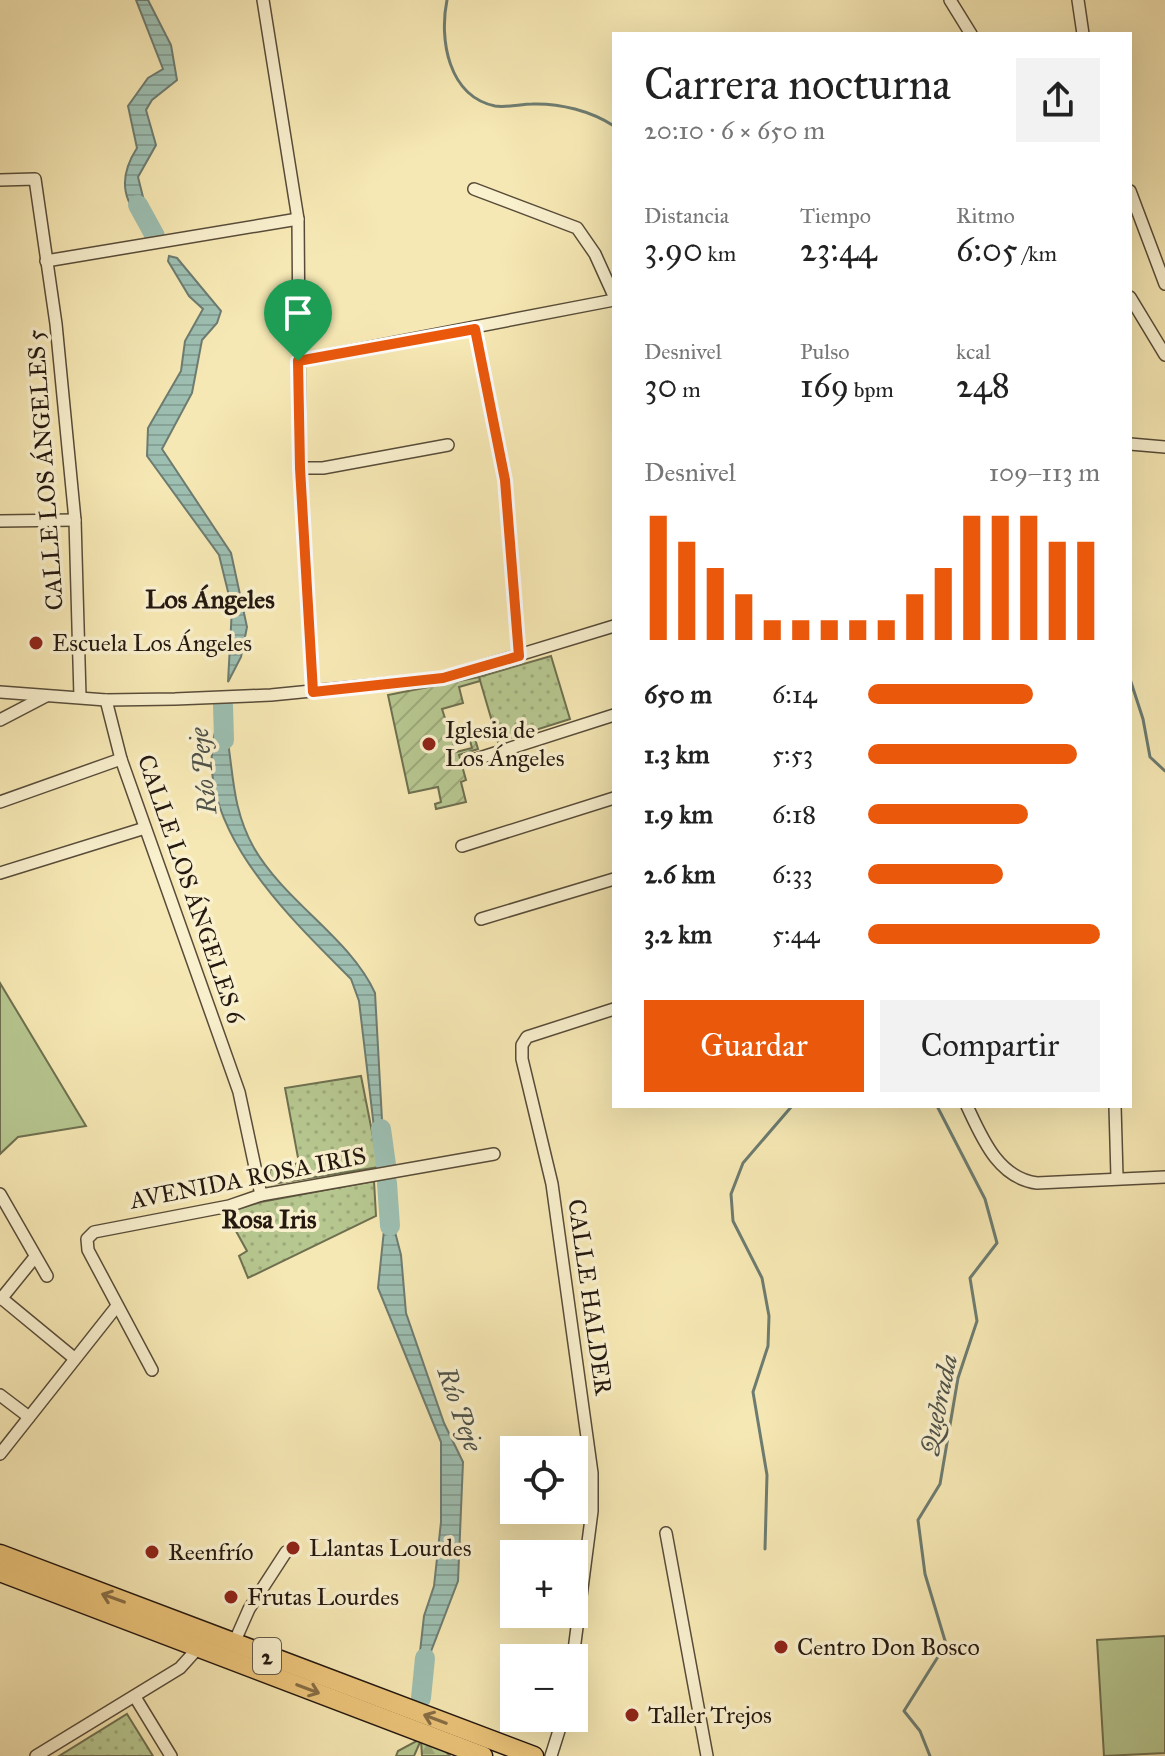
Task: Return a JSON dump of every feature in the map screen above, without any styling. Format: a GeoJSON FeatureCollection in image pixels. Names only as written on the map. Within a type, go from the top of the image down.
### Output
{"type":"FeatureCollection","features":[{"type":"Feature","properties":{"kind":"highway","name":"2"},"geometry":{"type":"LineString","coordinates":[[0,1554],[534,1756]]}},
{"type":"Feature","properties":{"kind":"highway","name":"2"},"geometry":{"type":"LineString","coordinates":[[0,1572],[483,1756]]}},
{"type":"Feature","properties":{"kind":"street"},"geometry":{"type":"LineString","coordinates":[[263,0],[298,219],[300,468],[313,692]]}},
{"type":"Feature","properties":{"kind":"street"},"geometry":{"type":"LineString","coordinates":[[950,0],[970,32]]}},
{"type":"Feature","properties":{"kind":"street"},"geometry":{"type":"LineString","coordinates":[[1078,0],[1083,32]]}},
{"type":"Feature","properties":{"kind":"street","name":"CALLE LOS ÁNGELES 5"},"geometry":{"type":"LineString","coordinates":[[0,180],[35,179],[56,324],[75,520],[80,697]]}},
{"type":"Feature","properties":{"kind":"street"},"geometry":{"type":"LineString","coordinates":[[474,189],[577,228],[595,254],[612,293]]}},
{"type":"Feature","properties":{"kind":"street"},"geometry":{"type":"LineString","coordinates":[[1132,196],[1165,284]]}},
{"type":"Feature","properties":{"kind":"street"},"geometry":{"type":"LineString","coordinates":[[46,261],[298,219]]}},
{"type":"Feature","properties":{"kind":"street"},"geometry":{"type":"LineString","coordinates":[[298,361],[475,329],[612,298]]}},
{"type":"Feature","properties":{"kind":"street"},"geometry":{"type":"LineString","coordinates":[[1132,300],[1165,355]]}},
{"type":"Feature","properties":{"kind":"street"},"geometry":{"type":"LineString","coordinates":[[475,329],[505,480],[519,656]]}},
{"type":"Feature","properties":{"kind":"street"},"geometry":{"type":"LineString","coordinates":[[1132,444],[1165,447]]}},
{"type":"Feature","properties":{"kind":"street"},"geometry":{"type":"LineString","coordinates":[[300,468],[323,468],[448,445]]}},
{"type":"Feature","properties":{"kind":"street"},"geometry":{"type":"LineString","coordinates":[[0,521],[75,520]]}},
{"type":"Feature","properties":{"kind":"street"},"geometry":{"type":"LineString","coordinates":[[0,692],[106,700],[313,692],[443,678],[612,627]]}},
{"type":"Feature","properties":{"kind":"street"},"geometry":{"type":"LineString","coordinates":[[0,720],[48,695]]}},
{"type":"Feature","properties":{"kind":"street","name":"CALLE LOS ÁNGELES 6"},"geometry":{"type":"LineString","coordinates":[[106,700],[121,759],[239,1092],[261,1195]]}},
{"type":"Feature","properties":{"kind":"street"},"geometry":{"type":"LineString","coordinates":[[470,761],[612,716]]}},
{"type":"Feature","properties":{"kind":"street"},"geometry":{"type":"LineString","coordinates":[[0,802],[121,759]]}},
{"type":"Feature","properties":{"kind":"street"},"geometry":{"type":"LineString","coordinates":[[462,846],[612,799]]}},
{"type":"Feature","properties":{"kind":"street"},"geometry":{"type":"LineString","coordinates":[[0,873],[145,828]]}},
{"type":"Feature","properties":{"kind":"street"},"geometry":{"type":"LineString","coordinates":[[481,919],[612,880]]}},
{"type":"Feature","properties":{"kind":"street","name":"CALLE HALDER"},"geometry":{"type":"LineString","coordinates":[[575,1644],[592,1511],[592,1473],[552,1184],[522,1045],[527,1037],[612,1010]]}},
{"type":"Feature","properties":{"kind":"street"},"geometry":{"type":"LineString","coordinates":[[968,1108],[991,1150],[1018,1179],[1037,1183],[1165,1177]]}},
{"type":"Feature","properties":{"kind":"street"},"geometry":{"type":"LineString","coordinates":[[1115,1108],[1117,1177]]}},
{"type":"Feature","properties":{"kind":"street","name":"AVENIDA ROSA IRIS"},"geometry":{"type":"LineString","coordinates":[[117,1306],[88,1250],[87,1239],[94,1232],[229,1206],[261,1195],[494,1154]]}},
{"type":"Feature","properties":{"kind":"street"},"geometry":{"type":"LineString","coordinates":[[0,1194],[47,1276]]}},
{"type":"Feature","properties":{"kind":"street"},"geometry":{"type":"LineString","coordinates":[[35,1257],[1,1298],[74,1358]]}},
{"type":"Feature","properties":{"kind":"street"},"geometry":{"type":"LineString","coordinates":[[0,1454],[117,1306],[152,1370]]}},
{"type":"Feature","properties":{"kind":"street"},"geometry":{"type":"LineString","coordinates":[[0,1395],[29,1417]]}},
{"type":"Feature","properties":{"kind":"street"},"geometry":{"type":"LineString","coordinates":[[666,1533],[707,1756]]}},
{"type":"Feature","properties":{"kind":"street"},"geometry":{"type":"LineString","coordinates":[[234,1643],[249,1609],[286,1552]]}},
{"type":"Feature","properties":{"kind":"street"},"geometry":{"type":"LineString","coordinates":[[164,1617],[169,1628],[187,1635],[198,1648]]}},
{"type":"Feature","properties":{"kind":"street"},"geometry":{"type":"LineString","coordinates":[[36,1756],[180,1668],[198,1648],[219,1646],[246,1656],[264,1655]]}},
{"type":"Feature","properties":{"kind":"street"},"geometry":{"type":"LineString","coordinates":[[135,1697],[171,1756]]}},
{"type":"Feature","properties":{"kind":"street"},"geometry":{"type":"LineString","coordinates":[[551,1756],[559,1732]]}},
{"type":"Feature","properties":{"kind":"green space"},"geometry":{"type":"Polygon","coordinates":[[[551,656],[570,719],[498,742],[479,677],[551,656]]]}},
{"type":"Feature","properties":{"kind":"green space"},"geometry":{"type":"Polygon","coordinates":[[[479,677],[480,681],[459,687],[463,703],[442,709],[456,752],[472,748],[468,733],[473,732],[478,749],[459,755],[466,780],[461,782],[466,802],[436,809],[435,804],[441,802],[438,787],[409,793],[388,695],[479,677]]]}},
{"type":"Feature","properties":{"kind":"green space"},"geometry":{"type":"Polygon","coordinates":[[[0,983],[86,1126],[18,1137],[0,1154],[0,983]]]}},
{"type":"Feature","properties":{"kind":"green space"},"geometry":{"type":"Polygon","coordinates":[[[361,1076],[379,1167],[272,1184],[269,1170],[299,1163],[285,1088],[361,1076]]]}},
{"type":"Feature","properties":{"kind":"green space"},"geometry":{"type":"Polygon","coordinates":[[[374,1181],[376,1216],[248,1278],[239,1256],[247,1251],[226,1213],[261,1202],[374,1181]]]}},
{"type":"Feature","properties":{"kind":"green space"},"geometry":{"type":"Polygon","coordinates":[[[1165,1636],[1165,1753],[1104,1756],[1097,1640],[1165,1636]]]}},
{"type":"Feature","properties":{"kind":"green space"},"geometry":{"type":"Polygon","coordinates":[[[127,1714],[153,1756],[59,1756],[127,1714]]]}},
{"type":"Feature","properties":{"kind":"green space"},"geometry":{"type":"Polygon","coordinates":[[[422,1738],[439,1744],[450,1756],[422,1756],[421,1740],[414,1756],[396,1756],[398,1751],[422,1738]]]}},
{"type":"Feature","properties":{"kind":"shaded area"},"geometry":{"type":"Polygon","coordinates":[[[136,0],[148,0],[171,45],[177,80],[152,100],[146,110],[156,145],[138,177],[151,229],[134,211],[125,181],[137,148],[128,106],[148,78],[163,69],[136,0]]]}},
{"type":"Feature","properties":{"kind":"shaded area"},"geometry":{"type":"Polygon","coordinates":[[[169,256],[177,258],[221,311],[217,323],[202,340],[192,393],[162,449],[231,553],[247,627],[241,657],[228,682],[232,608],[219,555],[147,456],[148,428],[181,371],[185,341],[203,309],[189,296],[168,261],[169,256]]]}},
{"type":"Feature","properties":{"kind":"shaded area"},"geometry":{"type":"Polygon","coordinates":[[[222,712],[236,798],[254,848],[283,886],[350,955],[375,993],[384,1156],[375,1136],[359,1001],[351,979],[270,893],[226,824],[214,787],[212,750],[222,712]]]}},
{"type":"Feature","properties":{"kind":"shaded area"},"geometry":{"type":"Polygon","coordinates":[[[387,1201],[401,1255],[406,1313],[444,1423],[463,1462],[458,1581],[430,1654],[430,1674],[420,1684],[418,1670],[424,1616],[434,1586],[441,1522],[441,1442],[378,1288],[387,1201]]]}},
{"type":"Feature","properties":{"kind":"waterway"},"geometry":{"type":"LineString","coordinates":[[447,0],[446,48],[450,64],[467,91],[495,106],[543,104],[564,107],[585,112],[612,125]]}},
{"type":"Feature","properties":{"kind":"waterway","name":"Río Peje"},"geometry":{"type":"LineString","coordinates":[[138,205],[155,236]]}},
{"type":"Feature","properties":{"kind":"waterway","name":"Quebrada"},"geometry":{"type":"LineString","coordinates":[[1132,685],[1143,719],[1150,757],[1165,771]]}},
{"type":"Feature","properties":{"kind":"waterway","name":"Río Peje"},"geometry":{"type":"LineString","coordinates":[[223,705],[224,740]]}},
{"type":"Feature","properties":{"kind":"waterway","name":"Quebrada"},"geometry":{"type":"LineString","coordinates":[[765,1549],[767,1475],[753,1392],[768,1346],[769,1316],[762,1278],[733,1221],[731,1194],[743,1163],[790,1108]]}},
{"type":"Feature","properties":{"kind":"waterway","name":"Quebrada"},"geometry":{"type":"LineString","coordinates":[[930,1756],[920,1731],[904,1711],[946,1644],[925,1574],[918,1520],[940,1484],[958,1378],[977,1321],[970,1278],[997,1243],[985,1199],[938,1108]]}},
{"type":"Feature","properties":{"kind":"waterway","name":"Río Peje"},"geometry":{"type":"LineString","coordinates":[[381,1129],[386,1165]]}},
{"type":"Feature","properties":{"kind":"waterway","name":"Río Peje"},"geometry":{"type":"LineString","coordinates":[[387,1183],[390,1226]]}},
{"type":"Feature","properties":{"kind":"waterway","name":"Río Peje"},"geometry":{"type":"LineString","coordinates":[[421,1698],[425,1658]]}},
{"type":"Feature","properties":{"kind":"place","name":"Escuela Los Ángeles"},"geometry":{"type":"Point","coordinates":[36,643]}},
{"type":"Feature","properties":{"kind":"place","name":"Iglesia de Los Ángeles"},"geometry":{"type":"Point","coordinates":[429,744]}},
{"type":"Feature","properties":{"kind":"place","name":"Llantas Lourdes"},"geometry":{"type":"Point","coordinates":[293,1548]}},
{"type":"Feature","properties":{"kind":"place","name":"Reenfrío"},"geometry":{"type":"Point","coordinates":[152,1552]}},
{"type":"Feature","properties":{"kind":"place","name":"Frutas Lourdes"},"geometry":{"type":"Point","coordinates":[231,1597]}},
{"type":"Feature","properties":{"kind":"place","name":"Centro Don Bosco"},"geometry":{"type":"Point","coordinates":[781,1647]}},
{"type":"Feature","properties":{"kind":"place","name":"Taller Trejos"},"geometry":{"type":"Point","coordinates":[632,1715]}},
{"type":"Feature","properties":{"kind":"district","name":"Los Ángeles"},"geometry":{"type":"Point","coordinates":[210,599]}},
{"type":"Feature","properties":{"kind":"district","name":"Rosa Iris"},"geometry":{"type":"Point","coordinates":[269,1219]}},
{"type":"Feature","properties":{"kind":"route"},"geometry":{"type":"LineString","coordinates":[[475,329],[505,480],[519,656],[443,678],[313,692],[300,468],[298,361],[475,329]]}}]}
